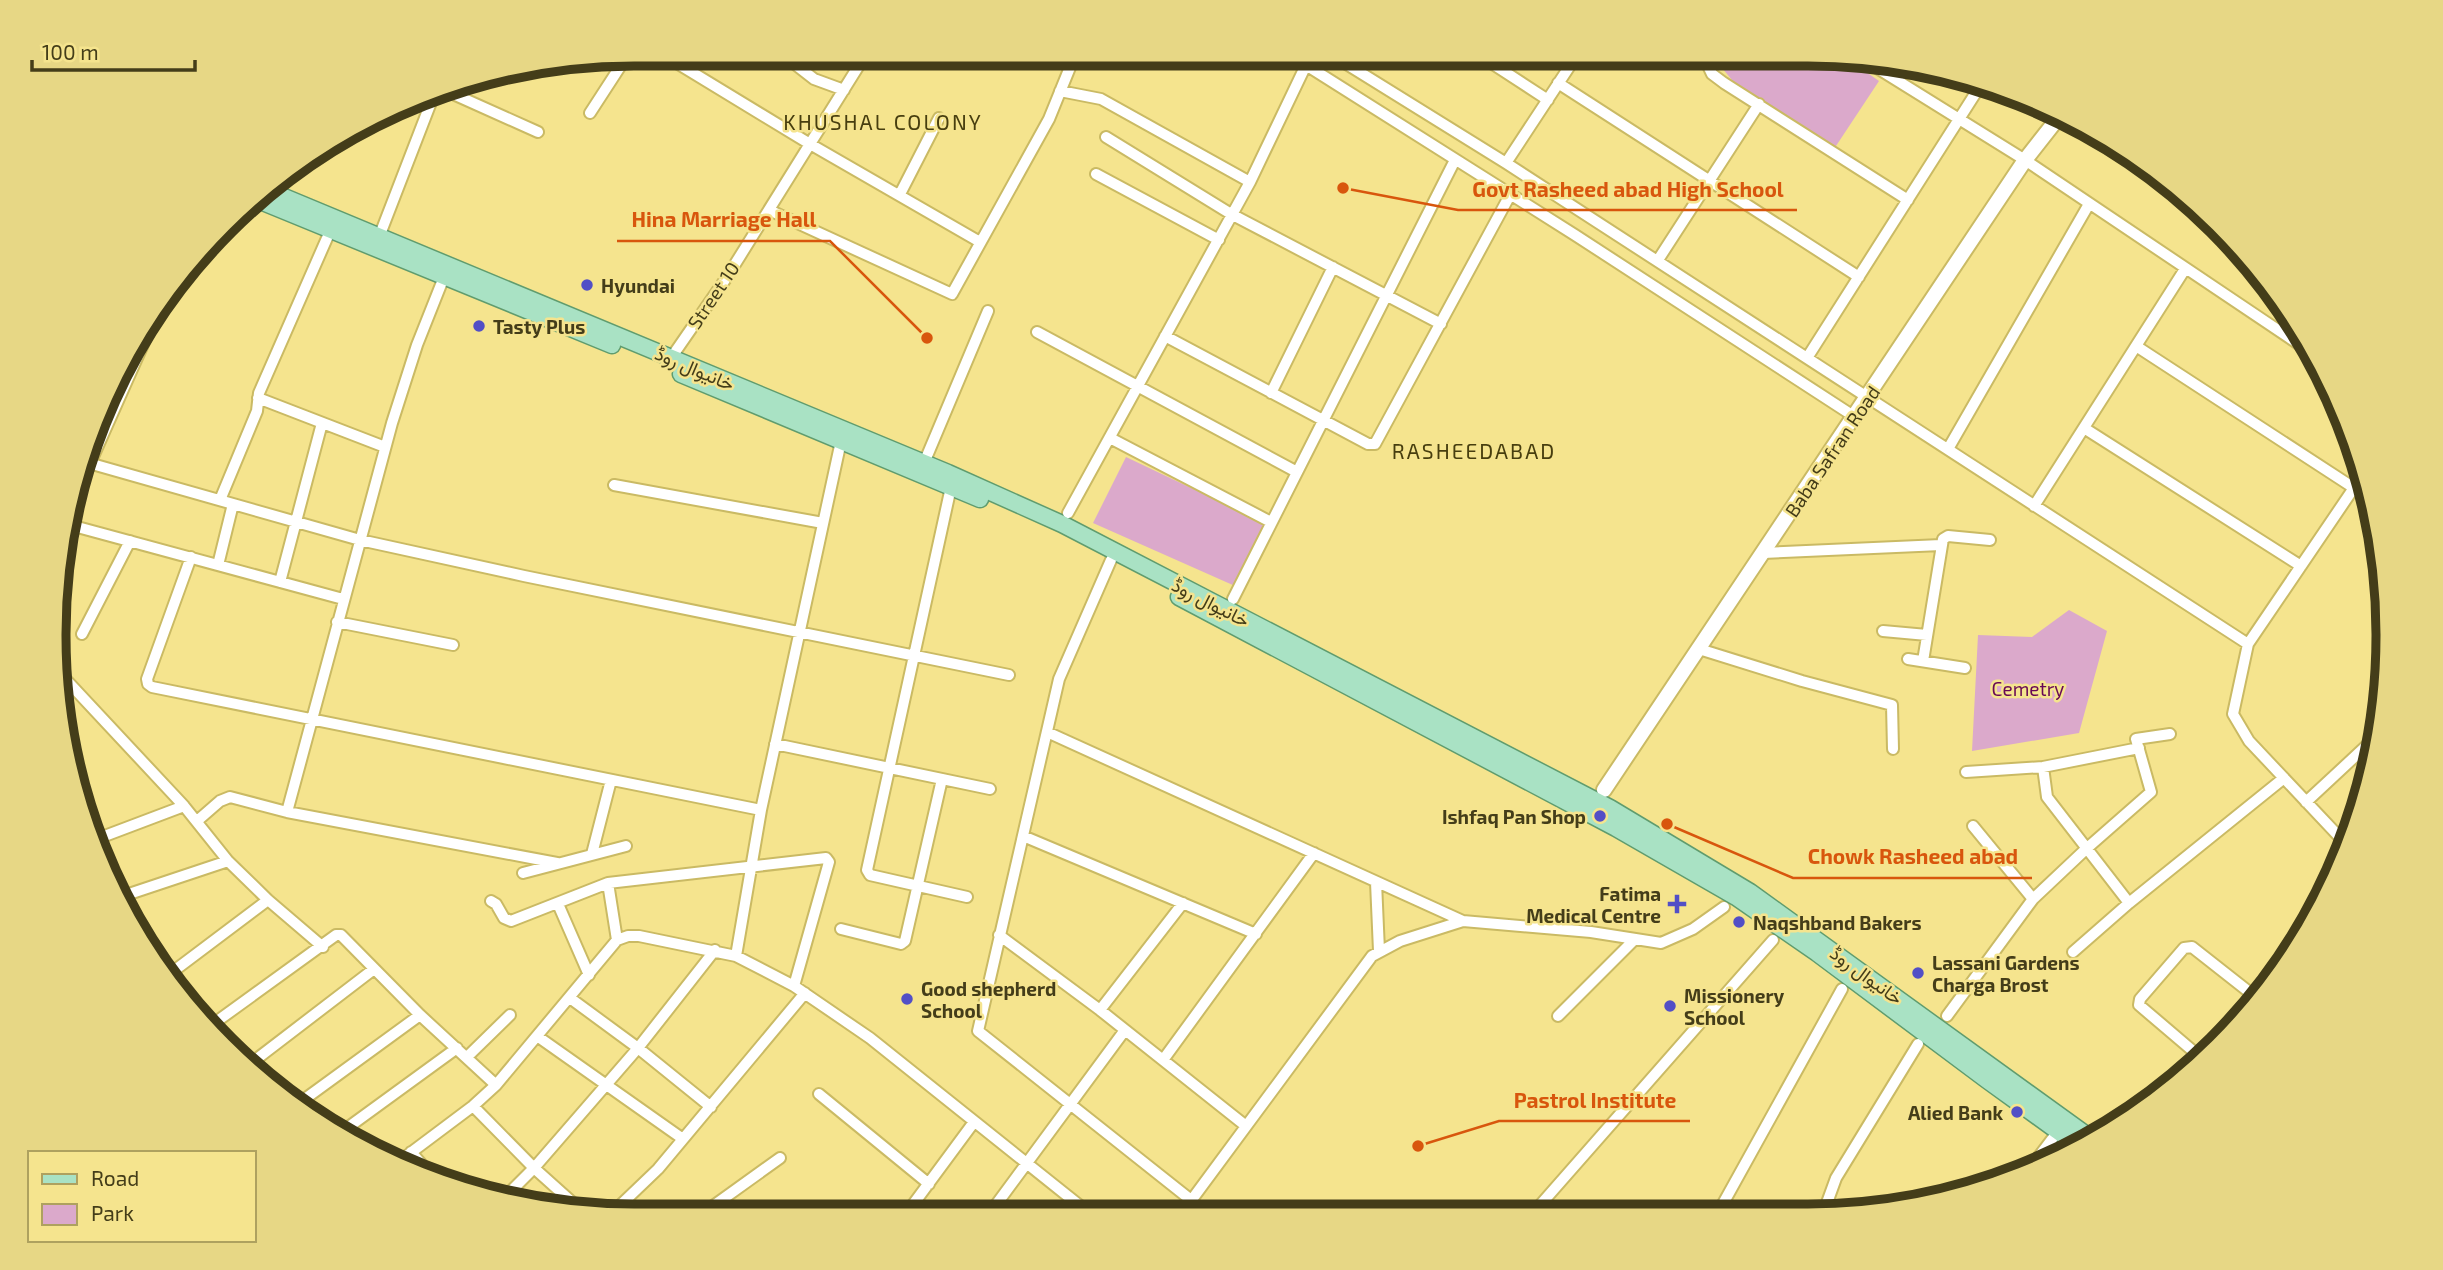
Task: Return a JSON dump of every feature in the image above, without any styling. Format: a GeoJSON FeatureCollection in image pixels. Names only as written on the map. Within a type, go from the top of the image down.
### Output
{"type":"FeatureCollection","features":[{"type":"Feature","properties":{"kind":"main road","name":"Baba Safran Road"},"geometry":{"type":"LineString","coordinates":[[1604,790],[2025,160],[2054,123]]}},
{"type":"Feature","properties":{"kind":"main road","name":"خانیوال روڈ"},"geometry":{"type":"LineString","coordinates":[[277,194],[379,237],[446,272],[951,487],[1111,560],[1616,828],[1736,897],[2070,1139]]}},
{"type":"Feature","properties":{"kind":"main road","name":"خانیوال روڈ"},"geometry":{"type":"LineString","coordinates":[[266,203],[671,358],[924,463],[1091,539],[1610,808],[1680,848],[1750,892],[2083,1132]]}},
{"type":"Feature","properties":{"kind":"street"},"geometry":{"type":"LineString","coordinates":[[682,66],[810,144],[981,242]]}},
{"type":"Feature","properties":{"kind":"street"},"geometry":{"type":"LineString","coordinates":[[797,66],[814,79],[844,90]]}},
{"type":"Feature","properties":{"kind":"street","name":"Street 10"},"geometry":{"type":"LineString","coordinates":[[671,358],[727,277],[859,66]]}},
{"type":"Feature","properties":{"kind":"street"},"geometry":{"type":"LineString","coordinates":[[769,210],[952,294],[1049,119],[1070,66]]}},
{"type":"Feature","properties":{"kind":"street"},"geometry":{"type":"LineString","coordinates":[[1068,513],[1250,182],[1302,66]]}},
{"type":"Feature","properties":{"kind":"street"},"geometry":{"type":"LineString","coordinates":[[1314,66],[1455,160],[1855,417]]}},
{"type":"Feature","properties":{"kind":"street"},"geometry":{"type":"LineString","coordinates":[[1350,66],[1658,260],[2248,644]]}},
{"type":"Feature","properties":{"kind":"street"},"geometry":{"type":"LineString","coordinates":[[1496,66],[1548,100]]}},
{"type":"Feature","properties":{"kind":"street"},"geometry":{"type":"LineString","coordinates":[[1506,163],[1570,66]]}},
{"type":"Feature","properties":{"kind":"street"},"geometry":{"type":"LineString","coordinates":[[1708,66],[1712,74],[1908,200]]}},
{"type":"Feature","properties":{"kind":"street"},"geometry":{"type":"LineString","coordinates":[[590,113],[620,67]]}},
{"type":"Feature","properties":{"kind":"street"},"geometry":{"type":"LineString","coordinates":[[1881,71],[2025,160],[2294,341]]}},
{"type":"Feature","properties":{"kind":"street"},"geometry":{"type":"LineString","coordinates":[[1558,83],[1859,277]]}},
{"type":"Feature","properties":{"kind":"street"},"geometry":{"type":"LineString","coordinates":[[1060,91],[1101,99],[1250,182]]}},
{"type":"Feature","properties":{"kind":"street"},"geometry":{"type":"LineString","coordinates":[[1807,358],[1976,92]]}},
{"type":"Feature","properties":{"kind":"street"},"geometry":{"type":"LineString","coordinates":[[457,96],[538,132]]}},
{"type":"Feature","properties":{"kind":"street"},"geometry":{"type":"LineString","coordinates":[[1658,260],[1759,104]]}},
{"type":"Feature","properties":{"kind":"street"},"geometry":{"type":"LineString","coordinates":[[379,237],[430,105]]}},
{"type":"Feature","properties":{"kind":"street"},"geometry":{"type":"LineString","coordinates":[[900,194],[939,118]]}},
{"type":"Feature","properties":{"kind":"street"},"geometry":{"type":"LineString","coordinates":[[1106,137],[1231,214],[1441,324]]}},
{"type":"Feature","properties":{"kind":"street"},"geometry":{"type":"LineString","coordinates":[[1233,599],[1455,160]]}},
{"type":"Feature","properties":{"kind":"street"},"geometry":{"type":"LineString","coordinates":[[1096,174],[1219,240]]}},
{"type":"Feature","properties":{"kind":"street"},"geometry":{"type":"LineString","coordinates":[[1165,336],[1368,444],[1375,444],[1510,195]]}},
{"type":"Feature","properties":{"kind":"street"},"geometry":{"type":"LineString","coordinates":[[1948,449],[2089,204]]}},
{"type":"Feature","properties":{"kind":"street"},"geometry":{"type":"LineString","coordinates":[[219,500],[257,411],[258,398],[331,229]]}},
{"type":"Feature","properties":{"kind":"street"},"geometry":{"type":"LineString","coordinates":[[1271,393],[1333,267]]}},
{"type":"Feature","properties":{"kind":"street"},"geometry":{"type":"LineString","coordinates":[[2034,506],[2185,269]]}},
{"type":"Feature","properties":{"kind":"street"},"geometry":{"type":"LineString","coordinates":[[287,812],[385,447],[417,345],[446,272]]}},
{"type":"Feature","properties":{"kind":"street"},"geometry":{"type":"LineString","coordinates":[[924,463],[988,311]]}},
{"type":"Feature","properties":{"kind":"street"},"geometry":{"type":"LineString","coordinates":[[1037,332],[1297,472]]}},
{"type":"Feature","properties":{"kind":"street"},"geometry":{"type":"LineString","coordinates":[[2136,346],[2354,488]]}},
{"type":"Feature","properties":{"kind":"street"},"geometry":{"type":"LineString","coordinates":[[258,398],[385,447]]}},
{"type":"Feature","properties":{"kind":"street"},"geometry":{"type":"LineString","coordinates":[[281,582],[294,521],[321,422]]}},
{"type":"Feature","properties":{"kind":"street"},"geometry":{"type":"LineString","coordinates":[[2084,428],[2301,566]]}},
{"type":"Feature","properties":{"kind":"street"},"geometry":{"type":"LineString","coordinates":[[1110,438],[1271,522]]}},
{"type":"Feature","properties":{"kind":"street"},"geometry":{"type":"LineString","coordinates":[[736,956],[761,810],[841,441]]}},
{"type":"Feature","properties":{"kind":"street"},"geometry":{"type":"LineString","coordinates":[[93,465],[360,540],[1009,676]]}},
{"type":"Feature","properties":{"kind":"street"},"geometry":{"type":"LineString","coordinates":[[614,485],[823,523]]}},
{"type":"Feature","properties":{"kind":"street"},"geometry":{"type":"LineString","coordinates":[[2339,837],[2249,741],[2233,714],[2248,644],[2356,485]]}},
{"type":"Feature","properties":{"kind":"street"},"geometry":{"type":"LineString","coordinates":[[951,487],[867,873],[967,897]]}},
{"type":"Feature","properties":{"kind":"street"},"geometry":{"type":"LineString","coordinates":[[218,565],[233,504]]}},
{"type":"Feature","properties":{"kind":"street"},"geometry":{"type":"LineString","coordinates":[[77,527],[343,599]]}},
{"type":"Feature","properties":{"kind":"street"},"geometry":{"type":"LineString","coordinates":[[1923,661],[1943,539],[1948,536],[1990,540]]}},
{"type":"Feature","properties":{"kind":"street"},"geometry":{"type":"LineString","coordinates":[[82,634],[130,541]]}},
{"type":"Feature","properties":{"kind":"street"},"geometry":{"type":"LineString","coordinates":[[1763,553],[1941,545]]}},
{"type":"Feature","properties":{"kind":"street"},"geometry":{"type":"LineString","coordinates":[[191,558],[148,684],[158,689],[761,810]]}},
{"type":"Feature","properties":{"kind":"street"},"geometry":{"type":"LineString","coordinates":[[1111,560],[1059,679],[978,1031],[1070,1105],[1185,1204]]}},
{"type":"Feature","properties":{"kind":"street"},"geometry":{"type":"LineString","coordinates":[[337,622],[453,646]]}},
{"type":"Feature","properties":{"kind":"street"},"geometry":{"type":"LineString","coordinates":[[1883,631],[1927,635]]}},
{"type":"Feature","properties":{"kind":"street"},"geometry":{"type":"LineString","coordinates":[[1699,649],[1892,705],[1893,749]]}},
{"type":"Feature","properties":{"kind":"street"},"geometry":{"type":"LineString","coordinates":[[1908,659],[1965,668]]}},
{"type":"Feature","properties":{"kind":"street"},"geometry":{"type":"LineString","coordinates":[[69,683],[184,806],[229,861],[268,900],[323,947]]}},
{"type":"Feature","properties":{"kind":"street"},"geometry":{"type":"LineString","coordinates":[[1046,732],[1462,921],[1591,932],[1661,943],[1693,929],[1724,907]]}},
{"type":"Feature","properties":{"kind":"street"},"geometry":{"type":"LineString","coordinates":[[1947,1017],[2033,899],[2151,792],[2136,739],[2171,734]]}},
{"type":"Feature","properties":{"kind":"street"},"geometry":{"type":"LineString","coordinates":[[775,744],[990,789]]}},
{"type":"Feature","properties":{"kind":"street"},"geometry":{"type":"LineString","coordinates":[[2305,802],[2366,746]]}},
{"type":"Feature","properties":{"kind":"street"},"geometry":{"type":"LineString","coordinates":[[1966,772],[2043,767],[2139,748]]}},
{"type":"Feature","properties":{"kind":"street"},"geometry":{"type":"LineString","coordinates":[[2043,767],[2048,797],[2129,903]]}},
{"type":"Feature","properties":{"kind":"street"},"geometry":{"type":"LineString","coordinates":[[2073,952],[2129,903],[2284,778]]}},
{"type":"Feature","properties":{"kind":"street"},"geometry":{"type":"LineString","coordinates":[[841,929],[903,943],[942,779]]}},
{"type":"Feature","properties":{"kind":"street"},"geometry":{"type":"LineString","coordinates":[[592,855],[611,780]]}},
{"type":"Feature","properties":{"kind":"street"},"geometry":{"type":"LineString","coordinates":[[197,821],[220,801],[230,797],[287,812],[557,863]]}},
{"type":"Feature","properties":{"kind":"street"},"geometry":{"type":"LineString","coordinates":[[104,836],[184,806]]}},
{"type":"Feature","properties":{"kind":"street"},"geometry":{"type":"LineString","coordinates":[[1973,826],[2033,899]]}},
{"type":"Feature","properties":{"kind":"street"},"geometry":{"type":"LineString","coordinates":[[1023,835],[1256,933]]}},
{"type":"Feature","properties":{"kind":"street"},"geometry":{"type":"LineString","coordinates":[[523,873],[625,846]]}},
{"type":"Feature","properties":{"kind":"street"},"geometry":{"type":"LineString","coordinates":[[1163,1060],[1314,853]]}},
{"type":"Feature","properties":{"kind":"street"},"geometry":{"type":"LineString","coordinates":[[491,901],[496,904],[504,918],[511,921],[608,883],[826,858],[828,860],[794,986]]}},
{"type":"Feature","properties":{"kind":"street"},"geometry":{"type":"LineString","coordinates":[[129,894],[229,861]]}},
{"type":"Feature","properties":{"kind":"street"},"geometry":{"type":"LineString","coordinates":[[1376,882],[1379,951]]}},
{"type":"Feature","properties":{"kind":"street"},"geometry":{"type":"LineString","coordinates":[[608,883],[617,940]]}},
{"type":"Feature","properties":{"kind":"street"},"geometry":{"type":"LineString","coordinates":[[176,970],[268,900]]}},
{"type":"Feature","properties":{"kind":"street"},"geometry":{"type":"LineString","coordinates":[[1100,1010],[1183,903]]}},
{"type":"Feature","properties":{"kind":"street"},"geometry":{"type":"LineString","coordinates":[[558,904],[589,975]]}},
{"type":"Feature","properties":{"kind":"street"},"geometry":{"type":"LineString","coordinates":[[1188,1204],[1372,956],[1400,941],[1462,921]]}},
{"type":"Feature","properties":{"kind":"street"},"geometry":{"type":"LineString","coordinates":[[999,934],[1246,1126]]}},
{"type":"Feature","properties":{"kind":"street"},"geometry":{"type":"LineString","coordinates":[[218,1021],[336,935],[341,935],[420,1015],[496,1084]]}},
{"type":"Feature","properties":{"kind":"street"},"geometry":{"type":"LineString","coordinates":[[407,1155],[473,1106],[496,1084],[617,940],[639,936],[736,956],[794,986],[870,1038],[1077,1204]]}},
{"type":"Feature","properties":{"kind":"street"},"geometry":{"type":"LineString","coordinates":[[1558,1016],[1636,939]]}},
{"type":"Feature","properties":{"kind":"street"},"geometry":{"type":"LineString","coordinates":[[1541,1204],[1773,940]]}},
{"type":"Feature","properties":{"kind":"street"},"geometry":{"type":"LineString","coordinates":[[2194,1051],[2139,1005],[2140,999],[2185,948],[2192,947],[2250,992]]}},
{"type":"Feature","properties":{"kind":"street"},"geometry":{"type":"LineString","coordinates":[[512,1190],[638,1048],[715,950]]}},
{"type":"Feature","properties":{"kind":"street"},"geometry":{"type":"LineString","coordinates":[[257,1059],[374,969]]}},
{"type":"Feature","properties":{"kind":"street"},"geometry":{"type":"LineString","coordinates":[[1723,1204],[1842,989]]}},
{"type":"Feature","properties":{"kind":"street"},"geometry":{"type":"LineString","coordinates":[[622,1203],[658,1169],[805,993]]}},
{"type":"Feature","properties":{"kind":"street"},"geometry":{"type":"LineString","coordinates":[[570,998],[711,1107]]}},
{"type":"Feature","properties":{"kind":"street"},"geometry":{"type":"LineString","coordinates":[[306,1098],[420,1015]]}},
{"type":"Feature","properties":{"kind":"street"},"geometry":{"type":"LineString","coordinates":[[467,1057],[510,1015]]}},
{"type":"Feature","properties":{"kind":"street"},"geometry":{"type":"LineString","coordinates":[[997,1204],[1125,1030]]}},
{"type":"Feature","properties":{"kind":"street"},"geometry":{"type":"LineString","coordinates":[[537,1036],[683,1139]]}},
{"type":"Feature","properties":{"kind":"street"},"geometry":{"type":"LineString","coordinates":[[1827,1203],[1836,1178],[1918,1044]]}},
{"type":"Feature","properties":{"kind":"street"},"geometry":{"type":"LineString","coordinates":[[350,1126],[457,1048]]}},
{"type":"Feature","properties":{"kind":"street"},"geometry":{"type":"LineString","coordinates":[[819,1094],[929,1184]]}},
{"type":"Feature","properties":{"kind":"street"},"geometry":{"type":"LineString","coordinates":[[473,1106],[569,1200]]}},
{"type":"Feature","properties":{"kind":"street"},"geometry":{"type":"LineString","coordinates":[[914,1204],[974,1122]]}},
{"type":"Feature","properties":{"kind":"street"},"geometry":{"type":"LineString","coordinates":[[2042,1153],[2059,1130]]}},
{"type":"Feature","properties":{"kind":"street"},"geometry":{"type":"LineString","coordinates":[[411,1152],[418,1161]]}},
{"type":"Feature","properties":{"kind":"street"},"geometry":{"type":"LineString","coordinates":[[716,1204],[780,1158]]}},
{"type":"Feature","properties":{"kind":"green space"},"geometry":{"type":"Polygon","coordinates":[[[1808,66],[1863,69],[1879,81],[1834,149],[1737,86],[1722,68],[1808,66]]]}},
{"type":"Feature","properties":{"kind":"green space"},"geometry":{"type":"Polygon","coordinates":[[[1126,457],[1267,524],[1235,586],[1093,523],[1126,457]]]}},
{"type":"Feature","properties":{"kind":"green space","name":"Cemetry"},"geometry":{"type":"Polygon","coordinates":[[[2069,610],[2107,631],[2079,733],[1972,751],[1978,635],[2032,637],[2069,610]]]}},
{"type":"Feature","properties":{"kind":"place","name":"Govt Rasheed abad High School"},"geometry":{"type":"Point","coordinates":[1343,188]}},
{"type":"Feature","properties":{"kind":"place","name":"Hyundai"},"geometry":{"type":"Point","coordinates":[587,285]}},
{"type":"Feature","properties":{"kind":"place","name":"Tasty Plus"},"geometry":{"type":"Point","coordinates":[479,326]}},
{"type":"Feature","properties":{"kind":"place","name":"Hina Marriage Hall"},"geometry":{"type":"Point","coordinates":[927,338]}},
{"type":"Feature","properties":{"kind":"place","name":"Ishfaq Pan Shop"},"geometry":{"type":"Point","coordinates":[1600,816]}},
{"type":"Feature","properties":{"kind":"place","name":"Chowk Rasheed abad"},"geometry":{"type":"Point","coordinates":[1667,824]}},
{"type":"Feature","properties":{"kind":"place","name":"Fatima Medical Centre"},"geometry":{"type":"Point","coordinates":[1677,904]}},
{"type":"Feature","properties":{"kind":"place","name":"Naqshband Bakers"},"geometry":{"type":"Point","coordinates":[1739,922]}},
{"type":"Feature","properties":{"kind":"place","name":"Lassani Gardens Charga Brost"},"geometry":{"type":"Point","coordinates":[1918,973]}},
{"type":"Feature","properties":{"kind":"place","name":"Good shepherd School"},"geometry":{"type":"Point","coordinates":[907,999]}},
{"type":"Feature","properties":{"kind":"place","name":"Missionery School"},"geometry":{"type":"Point","coordinates":[1670,1006]}},
{"type":"Feature","properties":{"kind":"place","name":"Alied Bank"},"geometry":{"type":"Point","coordinates":[2017,1112]}},
{"type":"Feature","properties":{"kind":"place","name":"Pastrol Institute"},"geometry":{"type":"Point","coordinates":[1418,1146]}},
{"type":"Feature","properties":{"kind":"district","name":"KHUSHAL COLONY"},"geometry":{"type":"Point","coordinates":[883,121]}},
{"type":"Feature","properties":{"kind":"district","name":"RASHEEDABAD"},"geometry":{"type":"Point","coordinates":[1474,450]}}]}
